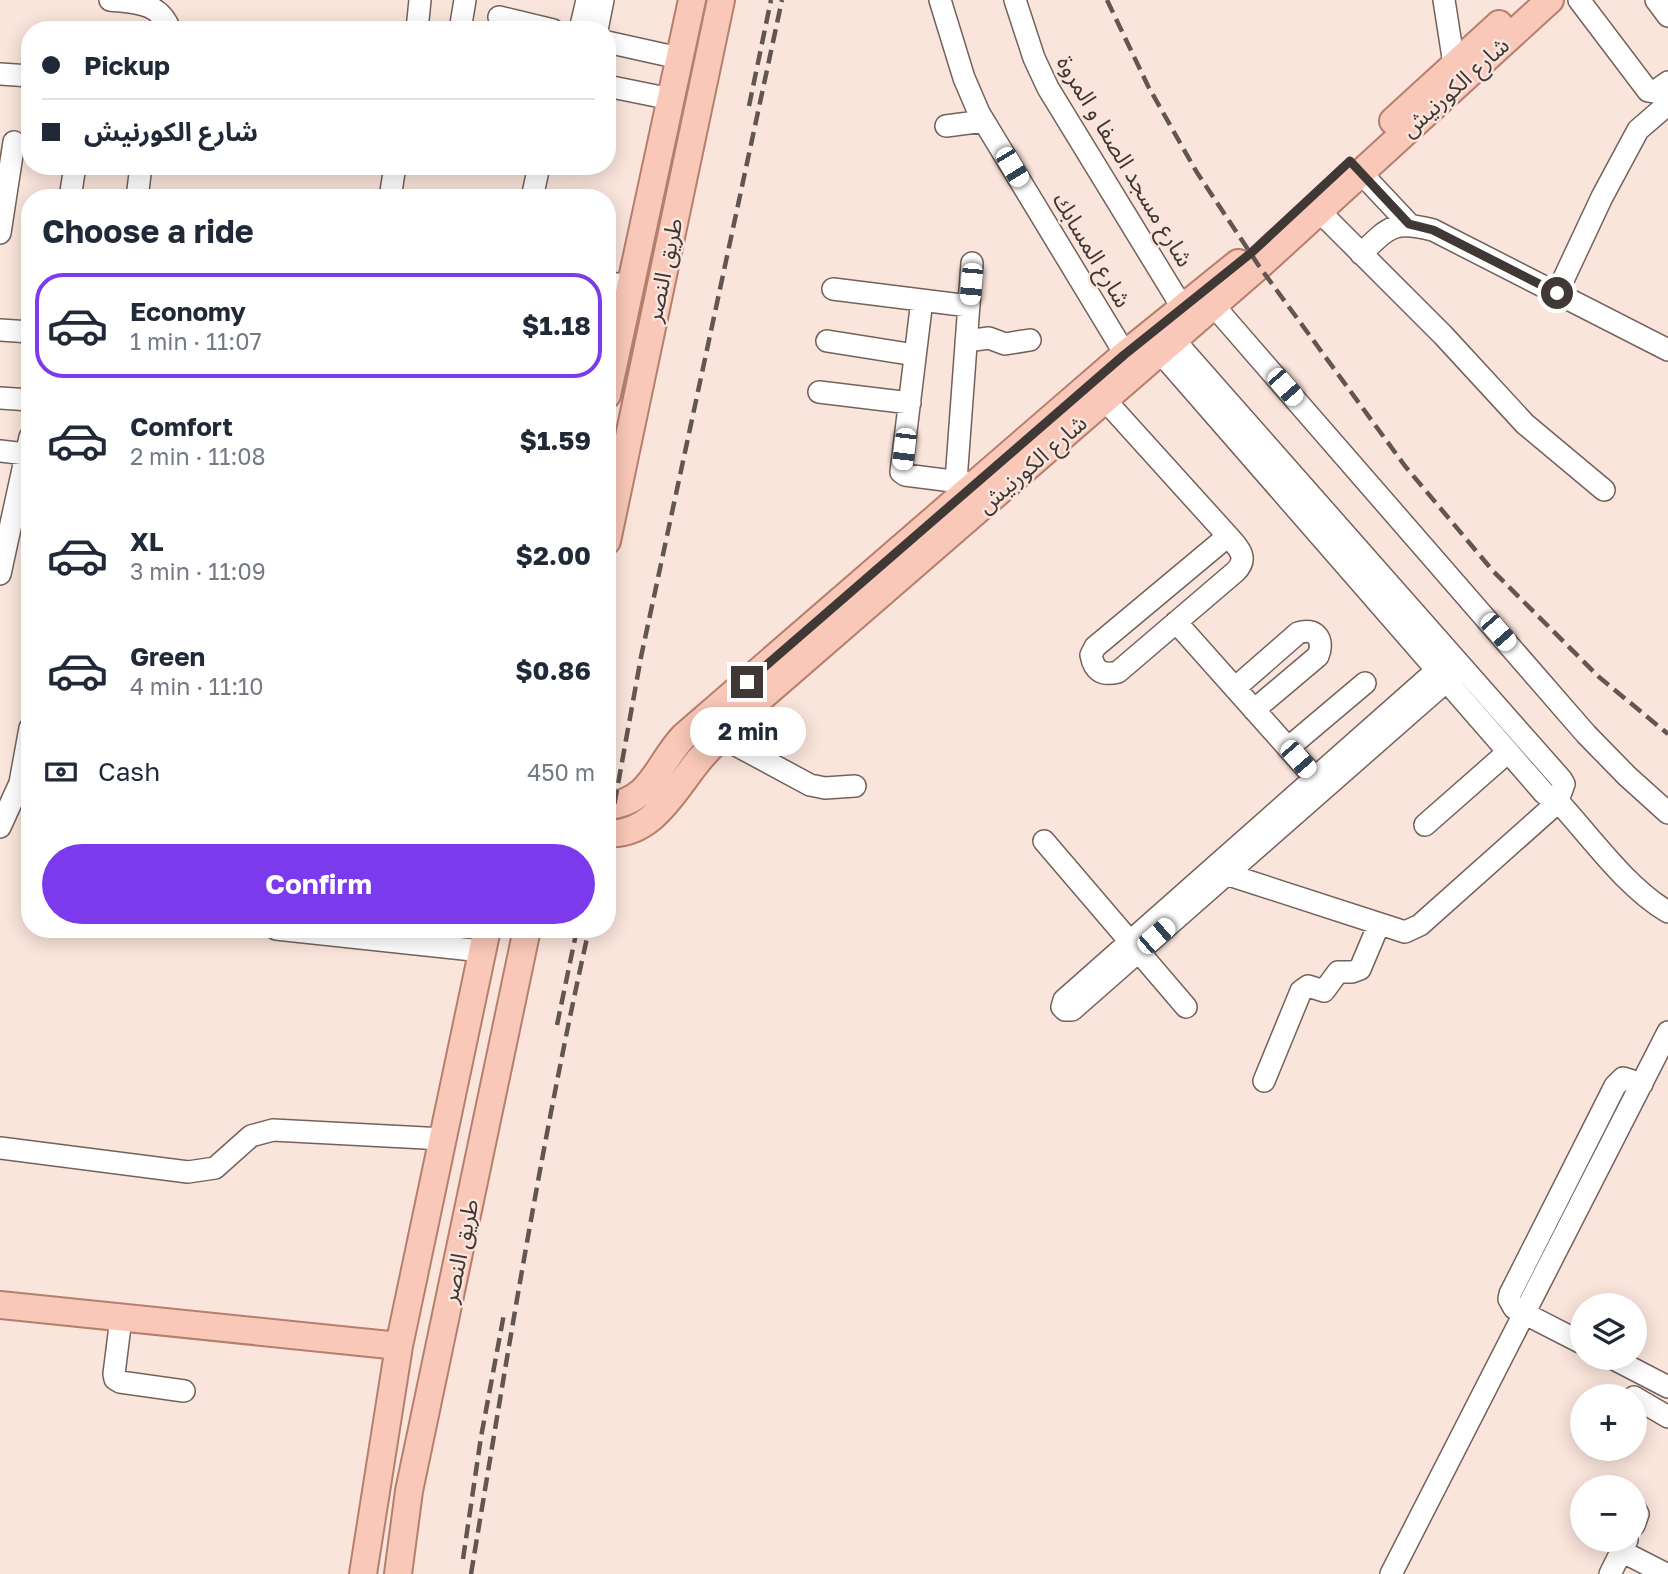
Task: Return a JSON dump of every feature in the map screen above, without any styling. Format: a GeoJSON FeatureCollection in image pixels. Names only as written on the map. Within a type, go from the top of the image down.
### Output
{"type":"FeatureCollection","features":[{"type":"Feature","properties":{"kind":"main road","name":"طريق النصر"},"geometry":{"type":"LineString","coordinates":[[616,309],[671,99],[692,0]]}},
{"type":"Feature","properties":{"kind":"main road","name":"طريق النصر"},"geometry":{"type":"LineString","coordinates":[[616,498],[721,0]]}},
{"type":"Feature","properties":{"kind":"main road","name":"شارع الكورنيش"},"geometry":{"type":"LineString","coordinates":[[616,833],[630,832],[664,805],[701,758],[713,727],[966,482],[1130,363],[1167,346],[1214,306],[1314,206],[1455,74],[1526,0]]}},
{"type":"Feature","properties":{"kind":"main road","name":"شارع الكورنيش"},"geometry":{"type":"LineString","coordinates":[[1455,74],[1550,0]]}},
{"type":"Feature","properties":{"kind":"main road","name":"شارع الكورنيش"},"geometry":{"type":"LineString","coordinates":[[616,805],[640,795],[676,744],[748,709],[1105,400],[1130,363],[1182,307],[1314,206]]}},
{"type":"Feature","properties":{"kind":"main road","name":"طريق النصر"},"geometry":{"type":"LineString","coordinates":[[398,1574],[409,1491],[525,938]]}},
{"type":"Feature","properties":{"kind":"main road","name":"طريق النصر"},"geometry":{"type":"LineString","coordinates":[[363,1574],[398,1346],[485,940]]}},
{"type":"Feature","properties":{"kind":"main road"},"geometry":{"type":"LineString","coordinates":[[0,1305],[398,1346]]}},
{"type":"Feature","properties":{"kind":"street"},"geometry":{"type":"LineString","coordinates":[[110,0],[146,4],[160,11],[165,21]]}},
{"type":"Feature","properties":{"kind":"street"},"geometry":{"type":"LineString","coordinates":[[418,21],[421,0]]}},
{"type":"Feature","properties":{"kind":"street"},"geometry":{"type":"LineString","coordinates":[[462,21],[465,0]]}},
{"type":"Feature","properties":{"kind":"street"},"geometry":{"type":"LineString","coordinates":[[582,21],[587,0]]}},
{"type":"Feature","properties":{"kind":"street"},"geometry":{"type":"LineString","coordinates":[[599,21],[603,0]]}},
{"type":"Feature","properties":{"kind":"street","name":"شارع المسابك"},"geometry":{"type":"LineString","coordinates":[[940,0],[964,78],[984,121],[1130,363]]}},
{"type":"Feature","properties":{"kind":"street","name":"شارع مسجد الصفا و المروة"},"geometry":{"type":"LineString","coordinates":[[1015,0],[1034,58],[1048,88],[1182,307]]}},
{"type":"Feature","properties":{"kind":"street"},"geometry":{"type":"LineString","coordinates":[[1444,0],[1455,74]]}},
{"type":"Feature","properties":{"kind":"street"},"geometry":{"type":"LineString","coordinates":[[1579,0],[1648,91],[1654,92],[1668,82]]}},
{"type":"Feature","properties":{"kind":"street"},"geometry":{"type":"LineString","coordinates":[[499,16],[518,21]]}},
{"type":"Feature","properties":{"kind":"street"},"geometry":{"type":"LineString","coordinates":[[616,44],[680,58]]}},
{"type":"Feature","properties":{"kind":"street"},"geometry":{"type":"LineString","coordinates":[[0,74],[21,75]]}},
{"type":"Feature","properties":{"kind":"street"},"geometry":{"type":"LineString","coordinates":[[616,88],[671,99]]}},
{"type":"Feature","properties":{"kind":"street"},"geometry":{"type":"LineString","coordinates":[[1557,293],[1602,197],[1638,130],[1668,104]]}},
{"type":"Feature","properties":{"kind":"street"},"geometry":{"type":"LineString","coordinates":[[946,126],[984,121]]}},
{"type":"Feature","properties":{"kind":"street"},"geometry":{"type":"LineString","coordinates":[[0,233],[14,142]]}},
{"type":"Feature","properties":{"kind":"street"},"geometry":{"type":"LineString","coordinates":[[1355,167],[1409,224]]}},
{"type":"Feature","properties":{"kind":"street"},"geometry":{"type":"LineString","coordinates":[[1314,206],[1443,335],[1525,424],[1604,490]]}},
{"type":"Feature","properties":{"kind":"street"},"geometry":{"type":"LineString","coordinates":[[1361,254],[1388,229],[1409,224],[1433,230],[1668,350]]}},
{"type":"Feature","properties":{"kind":"street"},"geometry":{"type":"LineString","coordinates":[[922,300],[902,474],[966,482],[966,341],[972,262]]}},
{"type":"Feature","properties":{"kind":"street"},"geometry":{"type":"LineString","coordinates":[[833,289],[969,306]]}},
{"type":"Feature","properties":{"kind":"street"},"geometry":{"type":"LineString","coordinates":[[1214,306],[1586,734],[1668,813]]}},
{"type":"Feature","properties":{"kind":"street"},"geometry":{"type":"LineString","coordinates":[[0,330],[21,331]]}},
{"type":"Feature","properties":{"kind":"street"},"geometry":{"type":"LineString","coordinates":[[966,341],[989,338],[1005,344],[1030,340]]}},
{"type":"Feature","properties":{"kind":"street"},"geometry":{"type":"LineString","coordinates":[[827,341],[915,355]]}},
{"type":"Feature","properties":{"kind":"street"},"geometry":{"type":"LineString","coordinates":[[1167,346],[1297,495],[1442,676],[1544,793],[1556,799],[1633,885],[1668,912]]}},
{"type":"Feature","properties":{"kind":"street"},"geometry":{"type":"LineString","coordinates":[[819,392],[910,403]]}},
{"type":"Feature","properties":{"kind":"street"},"geometry":{"type":"LineString","coordinates":[[0,398],[21,399]]}},
{"type":"Feature","properties":{"kind":"street"},"geometry":{"type":"LineString","coordinates":[[1105,400],[1228,536],[1242,556],[1240,568],[1118,672],[1099,672],[1093,665],[1091,655],[1096,647],[1228,536]]}},
{"type":"Feature","properties":{"kind":"street"},"geometry":{"type":"LineString","coordinates":[[0,451],[21,446]]}},
{"type":"Feature","properties":{"kind":"street"},"geometry":{"type":"LineString","coordinates":[[0,574],[21,477]]}},
{"type":"Feature","properties":{"kind":"street"},"geometry":{"type":"LineString","coordinates":[[1230,865],[1405,932],[1420,925],[1563,790],[1561,779],[1458,661],[1297,495]]}},
{"type":"Feature","properties":{"kind":"street"},"geometry":{"type":"LineString","coordinates":[[1161,592],[1173,625]]}},
{"type":"Feature","properties":{"kind":"street"},"geometry":{"type":"LineString","coordinates":[[1139,610],[1173,625],[1320,780]]}},
{"type":"Feature","properties":{"kind":"street"},"geometry":{"type":"LineString","coordinates":[[1235,688],[1297,633],[1306,630],[1320,639],[1318,656],[1254,710]]}},
{"type":"Feature","properties":{"kind":"street"},"geometry":{"type":"LineString","coordinates":[[1134,946],[1230,865],[1320,780],[1458,661]]}},
{"type":"Feature","properties":{"kind":"street"},"geometry":{"type":"LineString","coordinates":[[1288,748],[1365,683]]}},
{"type":"Feature","properties":{"kind":"street"},"geometry":{"type":"LineString","coordinates":[[713,727],[810,785],[825,788],[855,786]]}},
{"type":"Feature","properties":{"kind":"street"},"geometry":{"type":"LineString","coordinates":[[1425,825],[1508,752]]}},
{"type":"Feature","properties":{"kind":"street"},"geometry":{"type":"LineString","coordinates":[[0,827],[10,783],[21,753]]}},
{"type":"Feature","properties":{"kind":"street"},"geometry":{"type":"LineString","coordinates":[[1044,841],[1186,1007]]}},
{"type":"Feature","properties":{"kind":"street"},"geometry":{"type":"LineString","coordinates":[[1264,1081],[1301,991],[1308,986],[1324,991],[1338,972],[1360,969],[1379,924]]}},
{"type":"Feature","properties":{"kind":"street"},"geometry":{"type":"LineString","coordinates":[[447,938],[485,940]]}},
{"type":"Feature","properties":{"kind":"street"},"geometry":{"type":"LineString","coordinates":[[1570,1337],[1511,1304],[1510,1294],[1615,1086],[1623,1078],[1642,1084],[1668,1032]]}},
{"type":"Feature","properties":{"kind":"street"},"geometry":{"type":"LineString","coordinates":[[0,1148],[188,1172],[215,1168],[251,1136],[273,1130],[444,1139]]}},
{"type":"Feature","properties":{"kind":"street"},"geometry":{"type":"LineString","coordinates":[[1391,1574],[1524,1313]]}},
{"type":"Feature","properties":{"kind":"street"},"geometry":{"type":"LineString","coordinates":[[121,1318],[115,1379],[184,1391]]}},
{"type":"Feature","properties":{"kind":"street"},"geometry":{"type":"LineString","coordinates":[[1636,1370],[1668,1387]]}},
{"type":"Feature","properties":{"kind":"street"},"geometry":{"type":"LineString","coordinates":[[1634,1384],[1640,1372]]}},
{"type":"Feature","properties":{"kind":"street"},"geometry":{"type":"LineString","coordinates":[[1647,1405],[1668,1417]]}},
{"type":"Feature","properties":{"kind":"street"},"geometry":{"type":"LineString","coordinates":[[1610,1574],[1621,1552]]}},
{"type":"Feature","properties":{"kind":"street"},"geometry":{"type":"LineString","coordinates":[[1633,1552],[1666,1574]]}},
{"type":"Feature","properties":{"kind":"railway"},"geometry":{"type":"LineString","coordinates":[[749,106],[771,0]]}},
{"type":"Feature","properties":{"kind":"railway"},"geometry":{"type":"LineString","coordinates":[[616,795],[641,657],[782,0]]}},
{"type":"Feature","properties":{"kind":"railway"},"geometry":{"type":"LineString","coordinates":[[1107,0],[1148,86],[1196,171],[1259,266],[1405,466],[1493,571],[1599,677],[1668,734]]}},
{"type":"Feature","properties":{"kind":"railway"},"geometry":{"type":"LineString","coordinates":[[557,1025],[575,938]]}},
{"type":"Feature","properties":{"kind":"railway"},"geometry":{"type":"LineString","coordinates":[[471,1574],[540,1170],[587,938]]}},
{"type":"Feature","properties":{"kind":"railway"},"geometry":{"type":"LineString","coordinates":[[463,1559],[481,1437],[504,1314]]}},
{"type":"Feature","properties":{"kind":"route"},"geometry":{"type":"LineString","coordinates":[[747,682],[1124,355],[1251,253],[1350,161],[1409,224],[1433,230],[1557,293]]}}]}
